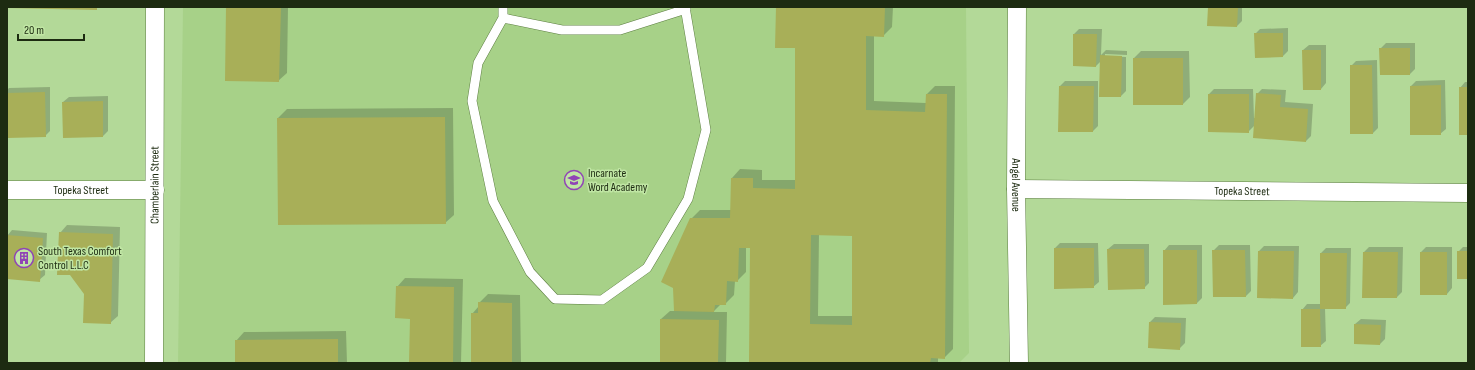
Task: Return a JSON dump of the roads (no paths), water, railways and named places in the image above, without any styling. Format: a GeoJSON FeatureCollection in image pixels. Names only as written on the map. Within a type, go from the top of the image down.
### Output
{"type":"FeatureCollection","features":[{"type":"Feature","properties":{"kind":"street","name":"Chamberlain Street"},"geometry":{"type":"LineString","coordinates":[[154,363],[155,7]]}},
{"type":"Feature","properties":{"kind":"street","name":"Angel Avenue"},"geometry":{"type":"LineString","coordinates":[[1017,7],[1016,189],[1019,363]]}},
{"type":"Feature","properties":{"kind":"street","name":"Topeka Street"},"geometry":{"type":"LineString","coordinates":[[1016,189],[1468,192]]}},
{"type":"Feature","properties":{"kind":"street","name":"Topeka Street"},"geometry":{"type":"LineString","coordinates":[[7,190],[155,190]]}},
{"type":"Feature","properties":{"kind":"lane"},"geometry":{"type":"LineString","coordinates":[[503,7],[503,18],[478,63],[472,101],[493,201],[530,272],[555,299],[602,300],[647,268],[688,199],[706,130],[686,8],[620,30],[562,30],[503,18]]}},
{"type":"Feature","properties":{"kind":"place","name":"Incarnate Word Academy"},"geometry":{"type":"Point","coordinates":[574,180]}},
{"type":"Feature","properties":{"kind":"place","name":"South Texas Comfort Control L.L.C"},"geometry":{"type":"Point","coordinates":[24,258]}}]}
